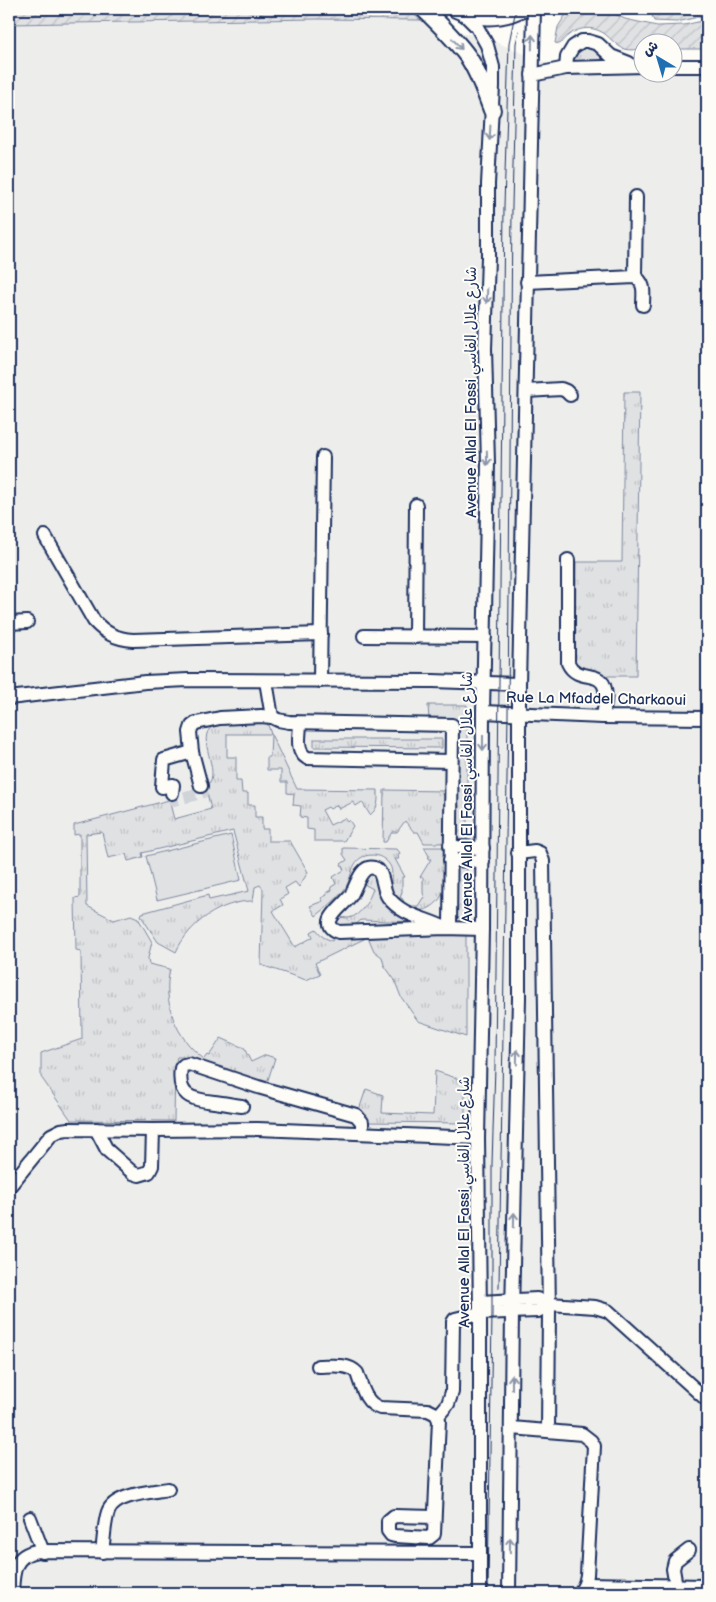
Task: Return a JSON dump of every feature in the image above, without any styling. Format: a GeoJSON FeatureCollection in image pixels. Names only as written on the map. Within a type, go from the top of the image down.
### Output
{"type":"FeatureCollection","features":[{"type":"Feature","properties":{"kind":"main road"},"geometry":{"type":"LineString","coordinates":[[424,9],[469,58],[492,110]]}},
{"type":"Feature","properties":{"kind":"main road"},"geometry":{"type":"LineString","coordinates":[[459,10],[483,17],[505,15],[521,9]]}},
{"type":"Feature","properties":{"kind":"street"},"geometry":{"type":"LineString","coordinates":[[510,1593],[518,998],[519,684],[534,9]]}},
{"type":"Feature","properties":{"kind":"street","name":"Avenue Allal El Fassi شارع علال الفاسي"},"geometry":{"type":"LineString","coordinates":[[459,10],[477,27],[483,36],[490,56],[494,86],[488,184],[485,348],[488,463],[478,1138],[480,1593]]}},
{"type":"Feature","properties":{"kind":"street"},"geometry":{"type":"LineString","coordinates":[[566,68],[568,57],[573,47],[582,41],[598,44],[616,59],[634,64]]}},
{"type":"Feature","properties":{"kind":"street"},"geometry":{"type":"LineString","coordinates":[[532,75],[566,68],[634,66]]}},
{"type":"Feature","properties":{"kind":"street"},"geometry":{"type":"LineString","coordinates":[[684,66],[707,66]]}},
{"type":"Feature","properties":{"kind":"street"},"geometry":{"type":"LineString","coordinates":[[635,277],[636,197]]}},
{"type":"Feature","properties":{"kind":"street"},"geometry":{"type":"LineString","coordinates":[[527,282],[635,277],[643,285],[643,305]]}},
{"type":"Feature","properties":{"kind":"street"},"geometry":{"type":"LineString","coordinates":[[526,391],[561,389],[570,395]]}},
{"type":"Feature","properties":{"kind":"street"},"geometry":{"type":"LineString","coordinates":[[320,681],[323,456]]}},
{"type":"Feature","properties":{"kind":"street"},"geometry":{"type":"LineString","coordinates":[[415,636],[416,505]]}},
{"type":"Feature","properties":{"kind":"street"},"geometry":{"type":"LineString","coordinates":[[45,536],[94,621],[100,628],[115,637],[133,640],[321,634]]}},
{"type":"Feature","properties":{"kind":"street"},"geometry":{"type":"LineString","coordinates":[[568,560],[568,663],[574,672],[594,677],[602,682],[605,691],[603,717]]}},
{"type":"Feature","properties":{"kind":"street"},"geometry":{"type":"LineString","coordinates":[[9,623],[27,622]]}},
{"type":"Feature","properties":{"kind":"street"},"geometry":{"type":"LineString","coordinates":[[364,636],[485,637]]}},
{"type":"Feature","properties":{"kind":"street"},"geometry":{"type":"LineString","coordinates":[[9,698],[145,682],[188,680],[484,682],[519,684]]}},
{"type":"Feature","properties":{"kind":"street"},"geometry":{"type":"LineString","coordinates":[[266,680],[272,717]]}},
{"type":"Feature","properties":{"kind":"street","name":"Rue La Mfaddel Charkaoui"},"geometry":{"type":"LineString","coordinates":[[483,712],[519,715],[707,718]]}},
{"type":"Feature","properties":{"kind":"street"},"geometry":{"type":"LineString","coordinates":[[200,786],[192,752],[190,732],[192,726],[196,723],[220,718],[272,717],[278,720],[300,722],[452,725],[448,928]]}},
{"type":"Feature","properties":{"kind":"street"},"geometry":{"type":"LineString","coordinates":[[300,722],[300,748],[301,752],[308,758],[451,761]]}},
{"type":"Feature","properties":{"kind":"street"},"geometry":{"type":"LineString","coordinates":[[172,793],[173,785],[162,787],[164,760],[192,752]]}},
{"type":"Feature","properties":{"kind":"street"},"geometry":{"type":"LineString","coordinates":[[450,845],[483,848]]}},
{"type":"Feature","properties":{"kind":"street"},"geometry":{"type":"LineString","coordinates":[[518,853],[535,851],[540,853],[544,861],[549,1304],[548,1431]]}},
{"type":"Feature","properties":{"kind":"street"},"geometry":{"type":"LineString","coordinates":[[450,860],[483,861]]}},
{"type":"Feature","properties":{"kind":"street"},"geometry":{"type":"LineString","coordinates":[[448,928],[405,912],[397,906],[384,890],[382,876],[379,871],[371,867],[360,875],[350,896],[330,918],[330,924],[335,931],[339,932],[448,928],[482,929]]}},
{"type":"Feature","properties":{"kind":"street"},"geometry":{"type":"LineString","coordinates":[[242,1106],[197,1100],[189,1097],[182,1086],[181,1068],[189,1064],[258,1087],[356,1115],[362,1122],[362,1133]]}},
{"type":"Feature","properties":{"kind":"street"},"geometry":{"type":"LineString","coordinates":[[96,1129],[107,1150],[132,1173],[139,1175],[149,1172],[152,1166],[153,1130]]}},
{"type":"Feature","properties":{"kind":"street"},"geometry":{"type":"LineString","coordinates":[[9,1187],[51,1135],[61,1130],[258,1129],[478,1138]]}},
{"type":"Feature","properties":{"kind":"street"},"geometry":{"type":"LineString","coordinates":[[434,1517],[438,1416],[448,1404],[452,1392],[454,1320],[456,1318],[480,1308],[513,1306],[538,1311],[549,1304],[596,1308],[608,1311],[707,1400]]}},
{"type":"Feature","properties":{"kind":"street"},"geometry":{"type":"LineString","coordinates":[[318,1366],[347,1367],[354,1370],[368,1400],[375,1407],[428,1410],[438,1416]]}},
{"type":"Feature","properties":{"kind":"street"},"geometry":{"type":"LineString","coordinates":[[512,1428],[582,1434],[591,1440],[594,1446],[582,1589],[676,1586],[700,1588]]}},
{"type":"Feature","properties":{"kind":"street"},"geometry":{"type":"LineString","coordinates":[[102,1552],[106,1517],[112,1504],[121,1499],[168,1489]]}},
{"type":"Feature","properties":{"kind":"street"},"geometry":{"type":"LineString","coordinates":[[30,1518],[43,1552]]}},
{"type":"Feature","properties":{"kind":"street"},"geometry":{"type":"LineString","coordinates":[[676,1586],[673,1569],[675,1561],[689,1550]]}},
{"type":"Feature","properties":{"kind":"street"},"geometry":{"type":"LineString","coordinates":[[12,1593],[13,1572],[16,1564],[15,1558],[32,1552],[480,1553]]}},
{"type":"Feature","properties":{"kind":"shaded area"},"geometry":{"type":"Polygon","coordinates":[[[317,19],[421,20],[498,43],[557,67],[634,68],[634,82],[684,82],[684,68],[707,68],[707,1593],[9,1593],[9,24],[317,19]]]}},
{"type":"Feature","properties":{"kind":"green space"},"geometry":{"type":"Polygon","coordinates":[[[9,9],[406,9],[421,20],[317,19],[9,24],[9,9]]]}},
{"type":"Feature","properties":{"kind":"green space"},"geometry":{"type":"Polygon","coordinates":[[[569,9],[604,9],[625,19],[657,26],[684,25],[707,20],[707,49],[684,49],[684,32],[634,32],[634,50],[626,50],[605,34],[587,28],[575,31],[560,44],[555,43],[558,27],[569,9]]]}},
{"type":"Feature","properties":{"kind":"green space"},"geometry":{"type":"Polygon","coordinates":[[[650,9],[707,9],[707,15],[677,22],[654,21],[650,9]]]}},
{"type":"Feature","properties":{"kind":"green space"},"geometry":{"type":"Polygon","coordinates":[[[585,47],[595,49],[602,56],[602,59],[599,61],[575,61],[572,58],[578,49],[585,47]]]}},
{"type":"Feature","properties":{"kind":"green space"},"geometry":{"type":"Polygon","coordinates":[[[624,392],[640,392],[636,676],[585,676],[577,668],[575,661],[576,562],[622,562],[624,392]]]}},
{"type":"Feature","properties":{"kind":"green space"},"geometry":{"type":"Polygon","coordinates":[[[428,705],[467,705],[467,843],[458,842],[456,839],[455,721],[429,720],[428,705]]]}},
{"type":"Feature","properties":{"kind":"green space"},"geometry":{"type":"Polygon","coordinates":[[[263,722],[268,725],[271,734],[227,734],[227,757],[236,757],[236,781],[241,781],[242,793],[248,793],[248,805],[255,805],[255,817],[262,817],[262,829],[268,829],[268,841],[290,841],[308,872],[299,887],[295,882],[285,888],[288,894],[280,899],[283,905],[273,911],[295,947],[313,937],[311,932],[316,929],[323,937],[332,941],[336,934],[466,935],[466,1037],[418,1021],[401,997],[394,979],[384,965],[382,957],[374,951],[368,937],[315,963],[320,974],[306,980],[261,965],[263,889],[260,885],[255,887],[253,901],[241,902],[218,909],[198,923],[182,941],[176,952],[158,942],[141,916],[142,913],[208,895],[209,900],[249,891],[233,831],[142,853],[143,857],[128,861],[126,854],[108,858],[102,832],[86,834],[87,906],[114,920],[131,915],[138,918],[152,942],[148,958],[149,964],[170,969],[168,994],[170,1007],[179,1030],[186,1041],[204,1059],[207,1055],[209,1056],[221,1038],[244,1048],[251,1062],[266,1055],[275,1058],[268,1080],[261,1080],[236,1076],[187,1058],[177,1057],[175,1065],[174,1121],[71,1120],[41,1077],[41,1053],[82,1039],[81,951],[76,950],[75,898],[80,897],[80,834],[74,835],[74,825],[169,800],[174,819],[211,809],[205,785],[210,782],[212,775],[206,742],[210,729],[225,723],[263,722]]]}},
{"type":"Feature","properties":{"kind":"green space"},"geometry":{"type":"Polygon","coordinates":[[[271,734],[297,789],[378,790],[378,801],[370,815],[362,802],[356,806],[353,802],[339,809],[337,805],[330,809],[328,807],[322,810],[330,825],[345,818],[347,822],[349,820],[353,826],[344,841],[314,841],[314,830],[307,829],[307,818],[300,817],[301,806],[293,805],[294,794],[287,793],[287,782],[281,782],[281,770],[267,770],[267,757],[270,757],[271,734]]]}},
{"type":"Feature","properties":{"kind":"green space"},"geometry":{"type":"Polygon","coordinates":[[[314,739],[442,739],[442,748],[314,747],[314,739]]]}},
{"type":"Feature","properties":{"kind":"green space"},"geometry":{"type":"Polygon","coordinates":[[[384,790],[445,791],[445,843],[424,843],[418,832],[414,832],[405,821],[397,832],[392,832],[386,842],[383,842],[384,790]]]}},
{"type":"Feature","properties":{"kind":"green space"},"geometry":{"type":"Polygon","coordinates":[[[231,835],[241,880],[157,900],[146,856],[231,835]]]}},
{"type":"Feature","properties":{"kind":"green space"},"geometry":{"type":"Polygon","coordinates":[[[424,847],[445,847],[446,872],[442,895],[437,902],[426,910],[414,910],[408,908],[398,901],[392,890],[391,867],[384,859],[373,855],[365,856],[356,863],[344,890],[316,916],[310,906],[323,901],[321,898],[327,895],[326,893],[332,890],[331,887],[336,884],[333,877],[344,870],[341,864],[347,860],[343,854],[343,848],[397,849],[400,853],[399,859],[395,859],[405,877],[402,877],[400,898],[402,898],[406,906],[418,906],[423,898],[425,898],[423,893],[423,877],[420,877],[431,859],[428,859],[429,856],[424,847]]]}},
{"type":"Feature","properties":{"kind":"green space"},"geometry":{"type":"Polygon","coordinates":[[[461,865],[467,865],[466,919],[460,919],[455,914],[455,870],[461,865]]]}},
{"type":"Feature","properties":{"kind":"green space"},"geometry":{"type":"Polygon","coordinates":[[[372,872],[416,922],[361,920],[353,927],[338,926],[335,920],[337,917],[349,918],[358,914],[367,902],[373,889],[362,883],[364,878],[372,872]]]}},
{"type":"Feature","properties":{"kind":"green space"},"geometry":{"type":"Polygon","coordinates":[[[435,1071],[465,1081],[465,1123],[365,1122],[359,1110],[366,1089],[383,1095],[382,1113],[433,1115],[435,1071]]]}},
{"type":"Feature","properties":{"kind":"tunnel"},"geometry":{"type":"LineString","coordinates":[[172,793],[174,800],[202,793],[201,786]]}},
{"type":"Feature","properties":{"kind":"tram line"},"geometry":{"type":"LineString","coordinates":[[488,1593],[504,206],[509,43],[516,9]]}},
{"type":"Feature","properties":{"kind":"tram line"},"geometry":{"type":"LineString","coordinates":[[499,1288],[508,714],[512,206],[516,43],[519,31]]}}]}
